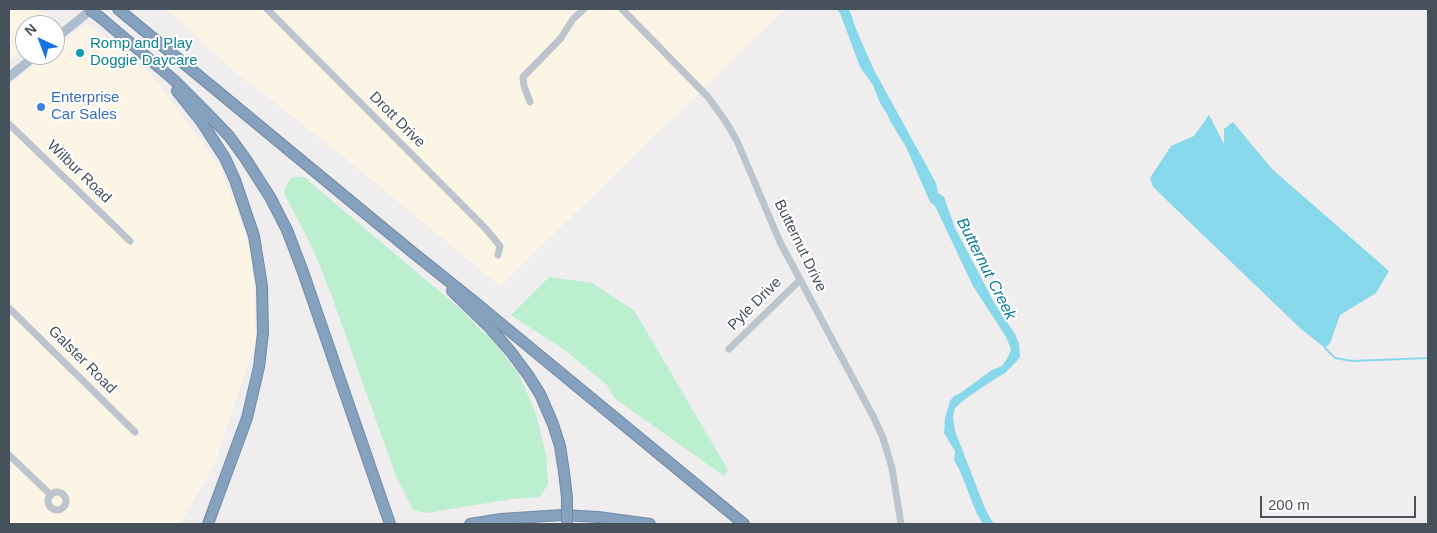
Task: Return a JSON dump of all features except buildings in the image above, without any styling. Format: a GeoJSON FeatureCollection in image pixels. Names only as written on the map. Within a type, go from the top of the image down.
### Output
{"type":"FeatureCollection","features":[{"type":"Feature","properties":{"kind":"highway"},"geometry":{"type":"LineString","coordinates":[[91,9],[147,56],[229,136],[270,197],[287,230],[303,272],[389,523]]}},
{"type":"Feature","properties":{"kind":"highway"},"geometry":{"type":"LineString","coordinates":[[118,9],[411,252],[471,299],[744,524]]}},
{"type":"Feature","properties":{"kind":"highway"},"geometry":{"type":"LineString","coordinates":[[147,56],[201,121],[225,158],[235,180],[254,236],[262,286],[263,333],[259,367],[247,418],[208,524]]}},
{"type":"Feature","properties":{"kind":"highway"},"geometry":{"type":"LineString","coordinates":[[411,252],[491,329],[511,352],[540,394],[560,446],[567,498],[567,524]]}},
{"type":"Feature","properties":{"kind":"highway"},"geometry":{"type":"LineString","coordinates":[[470,524],[501,519],[572,515],[598,516],[650,524]]}},
{"type":"Feature","properties":{"kind":"main road"},"geometry":{"type":"LineString","coordinates":[[65,31],[91,9]]}},
{"type":"Feature","properties":{"kind":"main road"},"geometry":{"type":"LineString","coordinates":[[9,77],[24,65]]}},
{"type":"Feature","properties":{"kind":"street","name":"Drott Drive"},"geometry":{"type":"LineString","coordinates":[[267,9],[486,229],[500,246],[498,255]]}},
{"type":"Feature","properties":{"kind":"street"},"geometry":{"type":"LineString","coordinates":[[530,102],[523,77],[561,38],[573,20],[584,9]]}},
{"type":"Feature","properties":{"kind":"street","name":"Butternut Drive"},"geometry":{"type":"LineString","coordinates":[[622,9],[708,97],[737,141],[780,242],[883,438],[892,468],[901,524]]}},
{"type":"Feature","properties":{"kind":"street","name":"Wilbur Road"},"geometry":{"type":"LineString","coordinates":[[9,124],[130,241]]}},
{"type":"Feature","properties":{"kind":"street","name":"Pyle Drive"},"geometry":{"type":"LineString","coordinates":[[729,349],[800,280]]}},
{"type":"Feature","properties":{"kind":"street","name":"Galster Road"},"geometry":{"type":"LineString","coordinates":[[9,308],[136,432]]}},
{"type":"Feature","properties":{"kind":"street"},"geometry":{"type":"LineString","coordinates":[[9,455],[51,495]]}},
{"type":"Feature","properties":{"kind":"shaded area"},"geometry":{"type":"Polygon","coordinates":[[[9,9],[38,9],[47,15],[15,15],[15,57],[9,62],[9,9]]]}},
{"type":"Feature","properties":{"kind":"shaded area"},"geometry":{"type":"Polygon","coordinates":[[[167,9],[785,9],[500,286],[337,151],[229,67],[167,9]]]}},
{"type":"Feature","properties":{"kind":"shaded area"},"geometry":{"type":"Polygon","coordinates":[[[87,23],[151,74],[221,169],[252,252],[256,339],[215,464],[180,524],[9,524],[9,85],[34,65],[65,65],[65,40],[87,23]]]}},
{"type":"Feature","properties":{"kind":"green space"},"geometry":{"type":"Polygon","coordinates":[[[292,177],[304,177],[464,312],[482,332],[489,335],[518,373],[535,411],[546,455],[548,484],[540,497],[512,499],[427,513],[413,510],[396,476],[331,294],[312,247],[284,193],[292,177]]]}},
{"type":"Feature","properties":{"kind":"green space"},"geometry":{"type":"Polygon","coordinates":[[[549,277],[592,283],[634,310],[728,470],[724,476],[614,398],[607,385],[566,351],[511,315],[549,277]]]}},
{"type":"Feature","properties":{"kind":"water"},"geometry":{"type":"Polygon","coordinates":[[[836,9],[848,9],[850,11],[874,70],[936,183],[938,193],[944,197],[955,228],[995,304],[1015,334],[1019,344],[1020,357],[1016,362],[1005,373],[964,400],[955,408],[953,417],[955,431],[984,506],[994,524],[983,524],[976,512],[954,460],[955,451],[944,433],[945,418],[950,401],[954,396],[992,370],[1002,366],[1011,349],[1006,337],[973,286],[935,206],[930,202],[906,147],[880,103],[873,85],[860,67],[840,13],[836,9]]]}},
{"type":"Feature","properties":{"kind":"water"},"geometry":{"type":"Polygon","coordinates":[[[1209,115],[1224,144],[1224,129],[1233,122],[1272,169],[1389,271],[1376,293],[1340,315],[1330,343],[1325,348],[1301,329],[1153,187],[1150,178],[1171,146],[1194,136],[1209,115]]]}},
{"type":"Feature","properties":{"kind":"waterway"},"geometry":{"type":"LineString","coordinates":[[1325,348],[1335,358],[1352,361],[1428,358]]}},
{"type":"Feature","properties":{"kind":"place","name":"Romp and Play Doggie Daycare"},"geometry":{"type":"Point","coordinates":[80,53]}},
{"type":"Feature","properties":{"kind":"place","name":"Enterprise Car Sales"},"geometry":{"type":"Point","coordinates":[41,107]}},
{"type":"Feature","properties":{"kind":"water label","name":"Butternut Creek"},"geometry":{"type":"Point","coordinates":[986,269]}}]}
